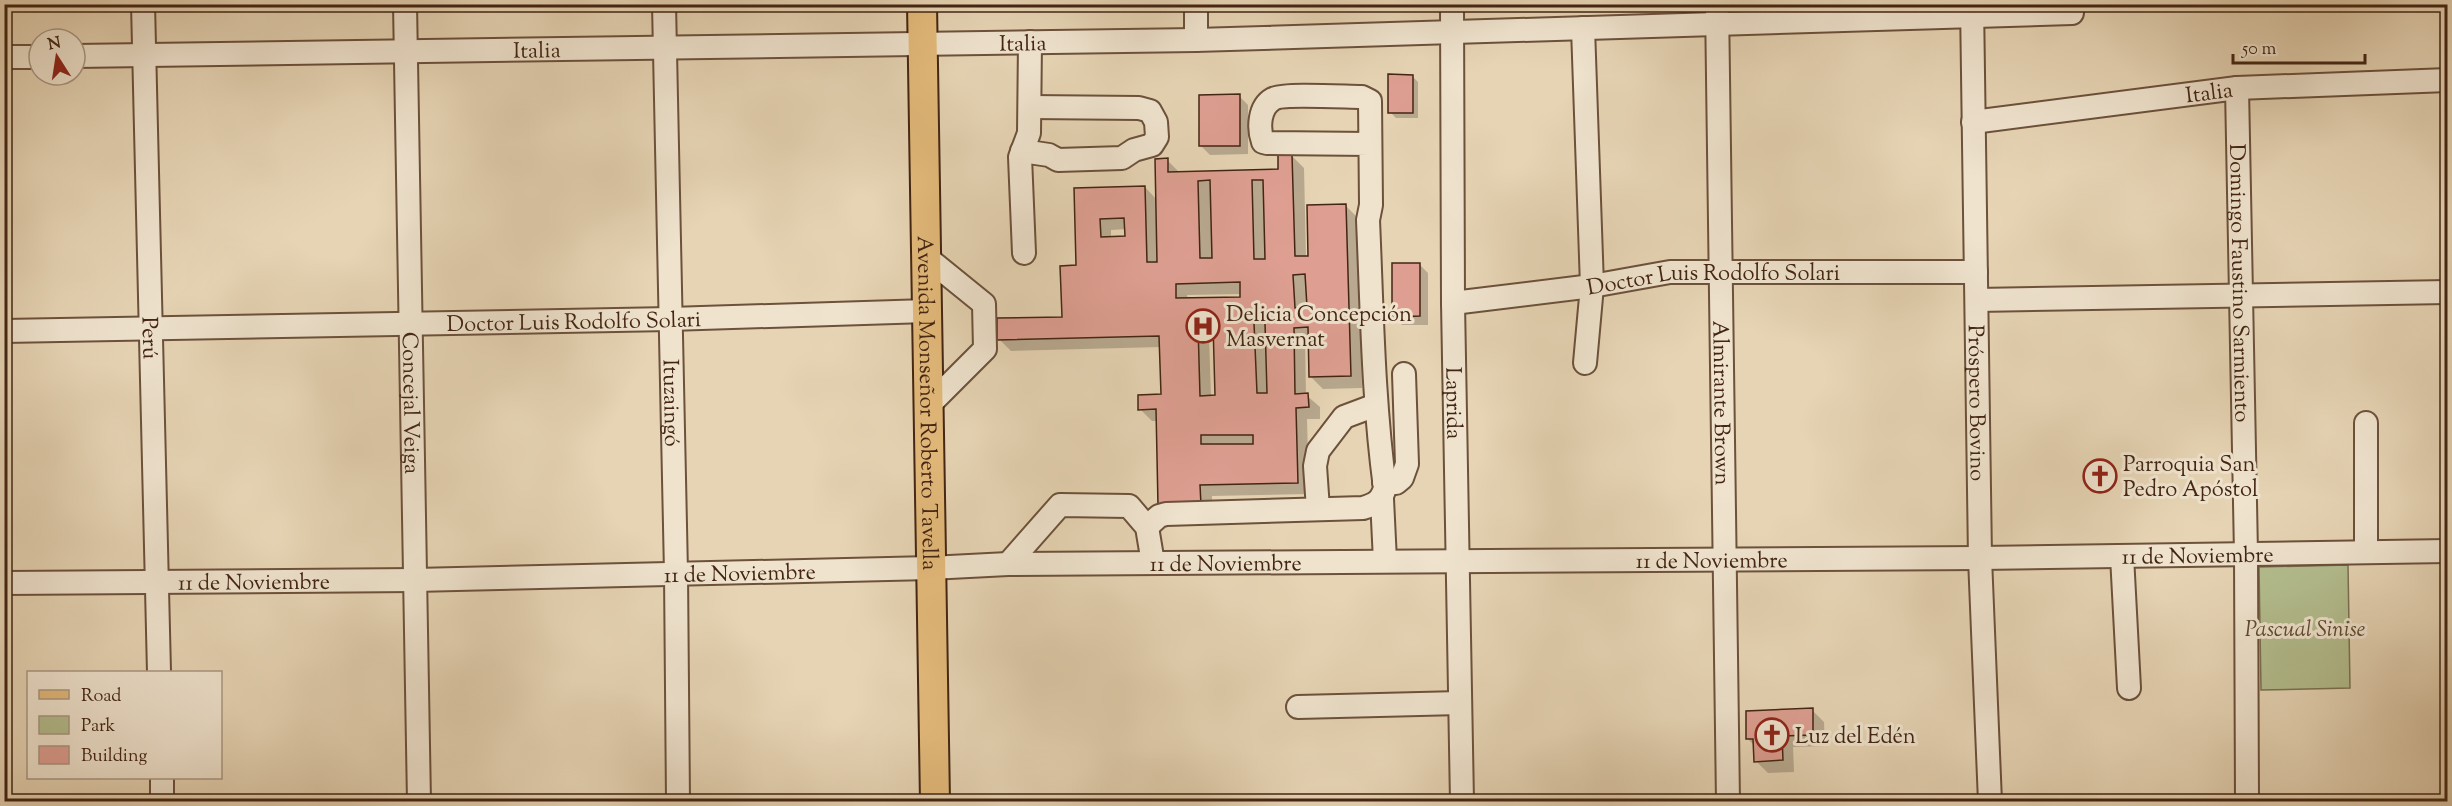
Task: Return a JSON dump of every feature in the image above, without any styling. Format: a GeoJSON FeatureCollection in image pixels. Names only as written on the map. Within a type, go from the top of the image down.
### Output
{"type":"FeatureCollection","features":[{"type":"Feature","properties":{"kind":"main road","name":"Avenida Monseñor Roberto Tavella"},"geometry":{"type":"LineString","coordinates":[[922,4],[935,801]]}},
{"type":"Feature","properties":{"kind":"street","name":"Perú"},"geometry":{"type":"LineString","coordinates":[[143,4],[159,671]]}},
{"type":"Feature","properties":{"kind":"street","name":"Concejal Veiga"},"geometry":{"type":"LineString","coordinates":[[405,4],[419,801]]}},
{"type":"Feature","properties":{"kind":"street","name":"Ituzaingó"},"geometry":{"type":"LineString","coordinates":[[664,4],[676,573],[678,801]]}},
{"type":"Feature","properties":{"kind":"street"},"geometry":{"type":"LineString","coordinates":[[1196,4],[1196,40]]}},
{"type":"Feature","properties":{"kind":"street","name":"Laprida"},"geometry":{"type":"LineString","coordinates":[[1452,4],[1453,303],[1462,801]]}},
{"type":"Feature","properties":{"kind":"street","name":"Italia"},"geometry":{"type":"LineString","coordinates":[[87,56],[1196,40],[1583,28],[1717,14],[1972,11],[2072,14]]}},
{"type":"Feature","properties":{"kind":"street","name":"Próspero Bovino"},"geometry":{"type":"LineString","coordinates":[[1972,11],[1980,558],[1990,801]]}},
{"type":"Feature","properties":{"kind":"street","name":"Almirante Brown"},"geometry":{"type":"LineString","coordinates":[[1717,14],[1728,801]]}},
{"type":"Feature","properties":{"kind":"street"},"geometry":{"type":"LineString","coordinates":[[1583,28],[1592,285],[1585,363]]}},
{"type":"Feature","properties":{"kind":"street"},"geometry":{"type":"LineString","coordinates":[[1024,253],[1020,157],[1029,133],[1030,42]]}},
{"type":"Feature","properties":{"kind":"street"},"geometry":{"type":"LineString","coordinates":[[4,57],[27,57]]}},
{"type":"Feature","properties":{"kind":"street","name":"Italia"},"geometry":{"type":"LineString","coordinates":[[1973,122],[2237,88],[2448,80]]}},
{"type":"Feature","properties":{"kind":"street","name":"Domingo Faustino Sarmiento"},"geometry":{"type":"LineString","coordinates":[[2237,88],[2246,554],[2247,801]]}},
{"type":"Feature","properties":{"kind":"street"},"geometry":{"type":"LineString","coordinates":[[1370,144],[1268,144],[1261,137],[1261,114],[1264,107],[1278,97],[1362,97],[1370,101],[1371,205],[1368,220],[1385,561]]}},
{"type":"Feature","properties":{"kind":"street"},"geometry":{"type":"LineString","coordinates":[[1022,151],[1049,155],[1058,160],[1122,158],[1134,150],[1152,145],[1158,137],[1156,122],[1150,111],[1139,108],[1030,107]]}},
{"type":"Feature","properties":{"kind":"street"},"geometry":{"type":"LineString","coordinates":[[926,257],[984,304],[985,327],[985,349],[928,406]]}},
{"type":"Feature","properties":{"kind":"street","name":"Doctor Luis Rodolfo Solari"},"geometry":{"type":"LineString","coordinates":[[1453,303],[1592,285],[1670,272],[1976,272]]}},
{"type":"Feature","properties":{"kind":"street"},"geometry":{"type":"LineString","coordinates":[[1977,300],[2448,292]]}},
{"type":"Feature","properties":{"kind":"street","name":"Doctor Luis Rodolfo Solari"},"geometry":{"type":"LineString","coordinates":[[4,331],[670,319],[927,311]]}},
{"type":"Feature","properties":{"kind":"street"},"geometry":{"type":"LineString","coordinates":[[1147,527],[1159,516],[1166,514],[1363,508],[1374,505],[1383,490],[1402,478],[1407,464],[1404,374]]}},
{"type":"Feature","properties":{"kind":"street"},"geometry":{"type":"LineString","coordinates":[[1318,509],[1315,466],[1318,451],[1344,417],[1376,405]]}},
{"type":"Feature","properties":{"kind":"street"},"geometry":{"type":"LineString","coordinates":[[2366,423],[2366,552]]}},
{"type":"Feature","properties":{"kind":"street"},"geometry":{"type":"LineString","coordinates":[[1008,564],[1060,505],[1129,506],[1147,527],[1154,563]]}},
{"type":"Feature","properties":{"kind":"street","name":"11 de Noviembre"},"geometry":{"type":"LineString","coordinates":[[4,584],[415,580],[930,568],[1008,564],[1980,558],[2448,551]]}},
{"type":"Feature","properties":{"kind":"street"},"geometry":{"type":"LineString","coordinates":[[2122,556],[2129,688]]}},
{"type":"Feature","properties":{"kind":"street"},"geometry":{"type":"LineString","coordinates":[[1298,707],[1460,703]]}},
{"type":"Feature","properties":{"kind":"street"},"geometry":{"type":"LineString","coordinates":[[162,779],[162,801]]}},
{"type":"Feature","properties":{"kind":"green space","name":"Pascual Sinise"},"geometry":{"type":"Polygon","coordinates":[[[2348,565],[2350,688],[2261,690],[2259,567],[2348,565]]]}},
{"type":"Feature","properties":{"kind":"building"},"geometry":{"type":"Polygon","coordinates":[[[1388,74],[1413,75],[1413,113],[1388,113],[1388,74]]]}},
{"type":"Feature","properties":{"kind":"building"},"geometry":{"type":"Polygon","coordinates":[[[1240,94],[1240,146],[1199,146],[1199,95],[1240,94]]]}},
{"type":"Feature","properties":{"kind":"building"},"geometry":{"type":"Polygon","coordinates":[[[1278,155],[1292,155],[1295,256],[1308,256],[1307,205],[1346,204],[1351,376],[1309,377],[1308,327],[1294,328],[1295,394],[1308,393],[1309,407],[1296,408],[1298,483],[1200,485],[1201,505],[1158,505],[1156,409],[1138,410],[1138,395],[1161,394],[1159,336],[997,340],[997,318],[1062,317],[1060,266],[1076,265],[1074,188],[1145,186],[1147,262],[1157,262],[1155,159],[1168,158],[1168,172],[1278,169],[1278,155]],[[1210,180],[1198,181],[1200,258],[1212,258],[1210,180]],[[1252,180],[1254,259],[1265,259],[1263,180],[1252,180]],[[1124,218],[1100,219],[1101,237],[1125,236],[1124,218]],[[1305,274],[1293,275],[1295,308],[1307,307],[1305,274]],[[1240,282],[1176,284],[1176,298],[1240,297],[1240,282]],[[1254,323],[1257,393],[1267,393],[1265,323],[1254,323]],[[1213,324],[1198,325],[1200,396],[1215,395],[1213,324]],[[1201,435],[1201,444],[1253,444],[1253,435],[1201,435]]]}},
{"type":"Feature","properties":{"kind":"building"},"geometry":{"type":"Polygon","coordinates":[[[1392,263],[1420,263],[1420,316],[1392,317],[1392,263]]]}},
{"type":"Feature","properties":{"kind":"building","name":"Luz del Edén"},"geometry":{"type":"Polygon","coordinates":[[[1813,708],[1813,735],[1782,736],[1783,760],[1754,762],[1753,739],[1746,739],[1746,711],[1813,708]]]}},
{"type":"Feature","properties":{"kind":"place","name":"Delicia Concepción Masvernat"},"geometry":{"type":"Point","coordinates":[1203,326]}},
{"type":"Feature","properties":{"kind":"place","name":"Parroquia San Pedro Apóstol"},"geometry":{"type":"Point","coordinates":[2100,476]}},
{"type":"Feature","properties":{"kind":"place","name":"Luz del Edén"},"geometry":{"type":"Point","coordinates":[1772,735]}}]}
